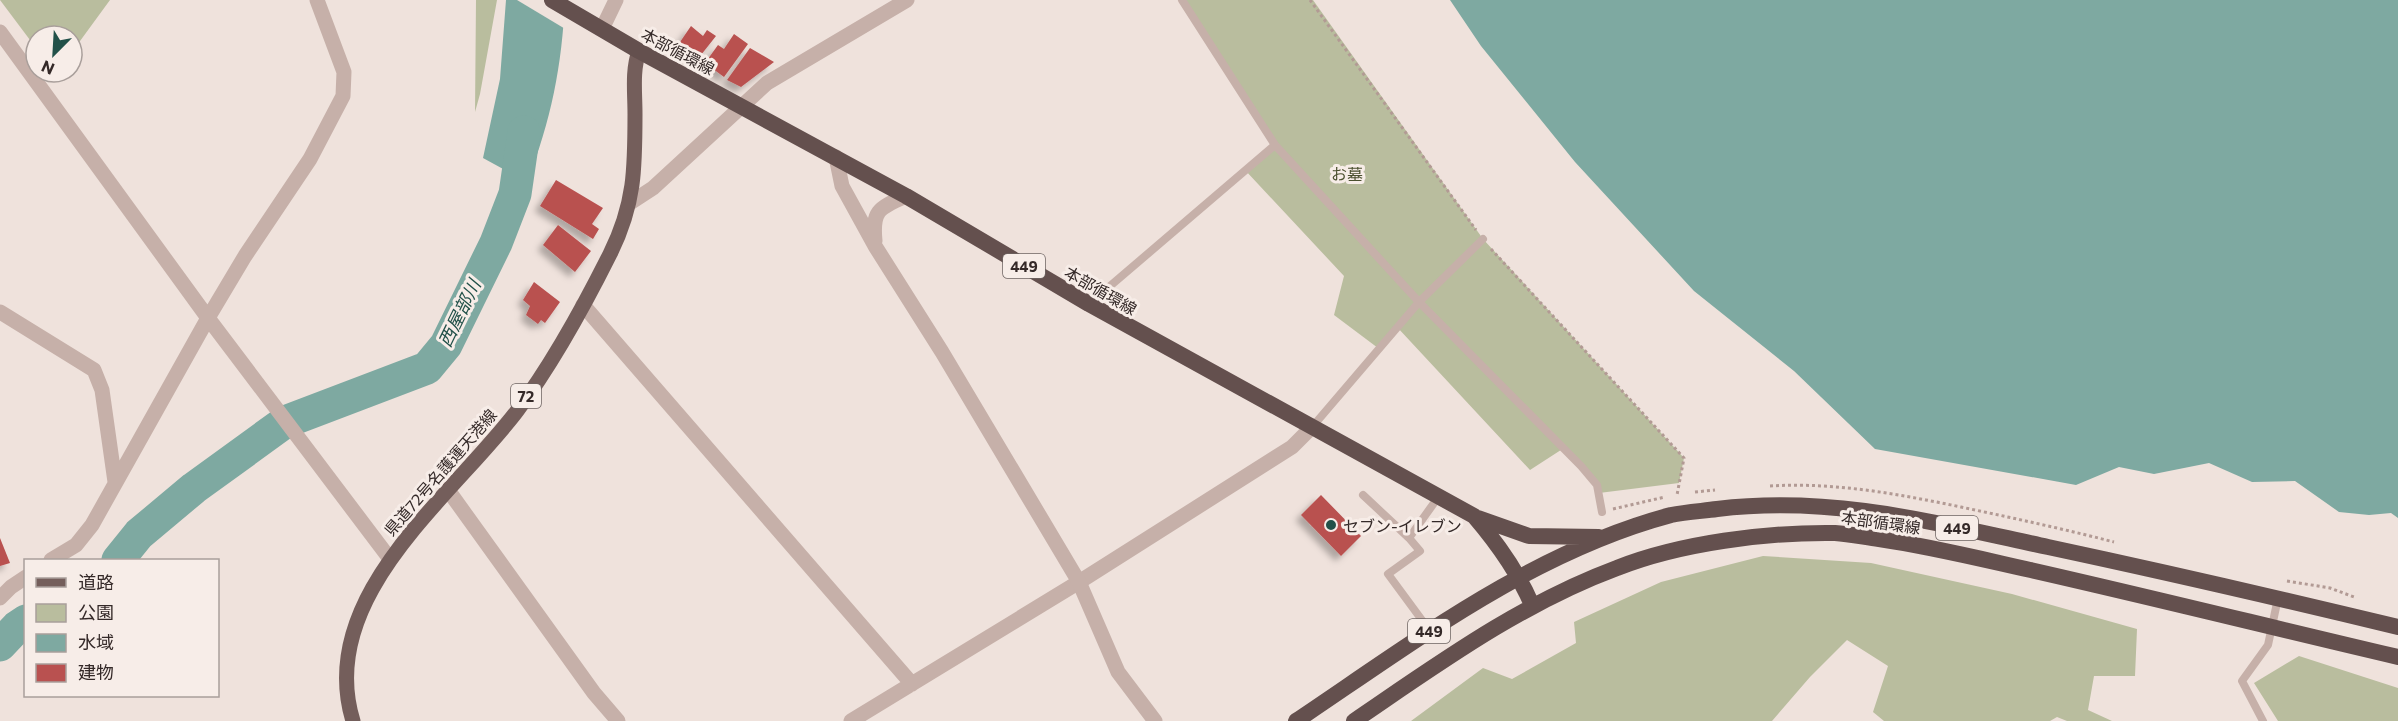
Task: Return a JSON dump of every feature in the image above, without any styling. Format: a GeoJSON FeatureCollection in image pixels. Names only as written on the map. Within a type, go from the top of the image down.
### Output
{"type":"FeatureCollection","features":[{"type":"Feature","properties":{"kind":"highway","name":"本部循環線"},"geometry":{"type":"LineString","coordinates":[[552,0],[639,51],[906,196],[1089,304],[1474,516],[1520,578],[1532,605],[1617,567],[1652,556],[1760,537],[1837,533],[1920,545],[2398,657]]}},
{"type":"Feature","properties":{"kind":"highway","name":"本部循環線"},"geometry":{"type":"LineString","coordinates":[[1520,578],[1604,537],[1673,515],[1756,505],[1796,504],[1838,507],[1922,520],[2278,598],[2398,627]]}},
{"type":"Feature","properties":{"kind":"highway"},"geometry":{"type":"LineString","coordinates":[[1474,516],[1529,536],[1604,537]]}},
{"type":"Feature","properties":{"kind":"highway","name":"449"},"geometry":{"type":"LineString","coordinates":[[1296,721],[1430,631],[1520,578]]}},
{"type":"Feature","properties":{"kind":"highway","name":"449"},"geometry":{"type":"LineString","coordinates":[[1354,721],[1473,639],[1532,605]]}},
{"type":"Feature","properties":{"kind":"main road","name":"県道72号名護運天港線"},"geometry":{"type":"LineString","coordinates":[[353,721],[346,693],[346,656],[358,619],[390,559],[448,490],[487,449],[518,409],[557,350],[583,305],[623,226],[630,203],[635,162],[634,67],[639,51]]}},
{"type":"Feature","properties":{"kind":"street"},"geometry":{"type":"LineString","coordinates":[[54,559],[76,545],[92,525],[208,318],[245,256],[310,159],[344,96],[344,72],[317,0]]}},
{"type":"Feature","properties":{"kind":"street"},"geometry":{"type":"LineString","coordinates":[[602,29],[616,0]]}},
{"type":"Feature","properties":{"kind":"street"},"geometry":{"type":"LineString","coordinates":[[630,203],[653,188],[767,83],[907,0]]}},
{"type":"Feature","properties":{"kind":"street"},"geometry":{"type":"LineString","coordinates":[[0,32],[208,318],[390,559]]}},
{"type":"Feature","properties":{"kind":"street"},"geometry":{"type":"LineString","coordinates":[[836,157],[842,186],[875,246],[942,352],[1078,582],[1118,672],[1155,721]]}},
{"type":"Feature","properties":{"kind":"street"},"geometry":{"type":"LineString","coordinates":[[875,246],[873,223],[879,212],[884,206],[906,196]]}},
{"type":"Feature","properties":{"kind":"street"},"geometry":{"type":"LineString","coordinates":[[583,305],[912,684]]}},
{"type":"Feature","properties":{"kind":"street"},"geometry":{"type":"LineString","coordinates":[[0,312],[94,370],[102,390],[115,482]]}},
{"type":"Feature","properties":{"kind":"street"},"geometry":{"type":"LineString","coordinates":[[851,721],[1292,447],[1312,426]]}},
{"type":"Feature","properties":{"kind":"street"},"geometry":{"type":"LineString","coordinates":[[448,490],[594,693],[618,721]]}},
{"type":"Feature","properties":{"kind":"street"},"geometry":{"type":"LineString","coordinates":[[0,598],[24,578]]}},
{"type":"Feature","properties":{"kind":"lane"},"geometry":{"type":"LineString","coordinates":[[1182,0],[1275,145],[1419,302],[1581,466],[1597,486],[1602,512]]}},
{"type":"Feature","properties":{"kind":"lane"},"geometry":{"type":"LineString","coordinates":[[1089,304],[1275,145]]}},
{"type":"Feature","properties":{"kind":"lane"},"geometry":{"type":"LineString","coordinates":[[1312,426],[1419,302],[1483,239]]}},
{"type":"Feature","properties":{"kind":"lane"},"geometry":{"type":"LineString","coordinates":[[1363,495],[1420,550],[1388,574],[1430,631]]}},
{"type":"Feature","properties":{"kind":"lane"},"geometry":{"type":"LineString","coordinates":[[1409,538],[1438,496]]}},
{"type":"Feature","properties":{"kind":"lane"},"geometry":{"type":"LineString","coordinates":[[2263,721],[2242,681],[2268,645],[2278,598]]}},
{"type":"Feature","properties":{"kind":"path"},"geometry":{"type":"LineString","coordinates":[[1310,0],[1483,239],[1684,458],[1677,495]]}},
{"type":"Feature","properties":{"kind":"green space"},"geometry":{"type":"Polygon","coordinates":[[[0,0],[110,0],[84,36],[84,24],[24,24],[24,32],[0,0]]]}},
{"type":"Feature","properties":{"kind":"green space"},"geometry":{"type":"Polygon","coordinates":[[[476,0],[497,0],[475,112],[476,0]]]}},
{"type":"Feature","properties":{"kind":"green space","name":"お墓"},"geometry":{"type":"Polygon","coordinates":[[[1184,0],[1313,0],[1483,239],[1684,458],[1679,483],[1599,493],[1591,478],[1564,448],[1530,470],[1397,327],[1378,348],[1334,315],[1344,276],[1245,170],[1274,145],[1184,0]]]}},
{"type":"Feature","properties":{"kind":"green space"},"geometry":{"type":"Polygon","coordinates":[[[1763,556],[1871,563],[2012,594],[2137,629],[2135,676],[2094,676],[2088,710],[2112,721],[2067,721],[2057,717],[2050,721],[1884,721],[1873,712],[1888,666],[1847,640],[1810,677],[1772,721],[1411,721],[1483,668],[1512,679],[1576,643],[1574,622],[1661,582],[1763,556]]]}},
{"type":"Feature","properties":{"kind":"green space"},"geometry":{"type":"Polygon","coordinates":[[[2299,656],[2398,688],[2398,721],[2278,721],[2254,683],[2299,656]]]}},
{"type":"Feature","properties":{"kind":"water"},"geometry":{"type":"Polygon","coordinates":[[[506,0],[565,0],[554,93],[543,137],[527,182],[483,158],[500,79],[506,0]]]}},
{"type":"Feature","properties":{"kind":"water"},"geometry":{"type":"Polygon","coordinates":[[[1450,0],[2398,0],[2398,518],[2391,513],[2369,515],[2339,512],[2295,481],[2252,482],[2209,463],[2154,474],[2119,467],[2076,485],[1875,449],[1794,371],[1694,291],[1575,162],[1481,46],[1450,0]]]}},
{"type":"Feature","properties":{"kind":"pier"},"geometry":{"type":"Polygon","coordinates":[[[517,0],[568,0],[567,30],[517,0]]]}},
{"type":"Feature","properties":{"kind":"building"},"geometry":{"type":"Polygon","coordinates":[[[691,26],[703,36],[707,30],[716,36],[697,60],[678,45],[691,26]]]}},
{"type":"Feature","properties":{"kind":"building"},"geometry":{"type":"Polygon","coordinates":[[[734,34],[748,44],[724,77],[705,63],[718,45],[724,49],[734,34]]]}},
{"type":"Feature","properties":{"kind":"building"},"geometry":{"type":"Polygon","coordinates":[[[750,48],[774,62],[741,87],[727,80],[750,48]]]}},
{"type":"Feature","properties":{"kind":"building"},"geometry":{"type":"Polygon","coordinates":[[[556,180],[603,208],[592,224],[599,229],[593,239],[540,206],[556,180]]]}},
{"type":"Feature","properties":{"kind":"building"},"geometry":{"type":"Polygon","coordinates":[[[558,225],[591,251],[575,272],[543,245],[558,225]]]}},
{"type":"Feature","properties":{"kind":"building"},"geometry":{"type":"Polygon","coordinates":[[[534,282],[560,302],[545,323],[541,320],[538,324],[526,315],[530,306],[523,300],[534,282]]]}},
{"type":"Feature","properties":{"kind":"building","name":"セブン-イレブン"},"geometry":{"type":"Polygon","coordinates":[[[1321,495],[1361,536],[1341,556],[1301,515],[1321,495]]]}},
{"type":"Feature","properties":{"kind":"building"},"geometry":{"type":"Polygon","coordinates":[[[0,538],[10,563],[0,566],[0,538]]]}},
{"type":"Feature","properties":{"kind":"waterway","name":"西屋部川"},"geometry":{"type":"LineString","coordinates":[[119,559],[139,534],[194,488],[285,422],[427,368],[446,345],[496,243],[515,194],[524,132]]}},
{"type":"Feature","properties":{"kind":"waterway","name":"西屋部川"},"geometry":{"type":"LineString","coordinates":[[0,645],[24,622]]}},
{"type":"Feature","properties":{"kind":"place","name":"セブン-イレブン"},"geometry":{"type":"Point","coordinates":[1331,525]}}]}
